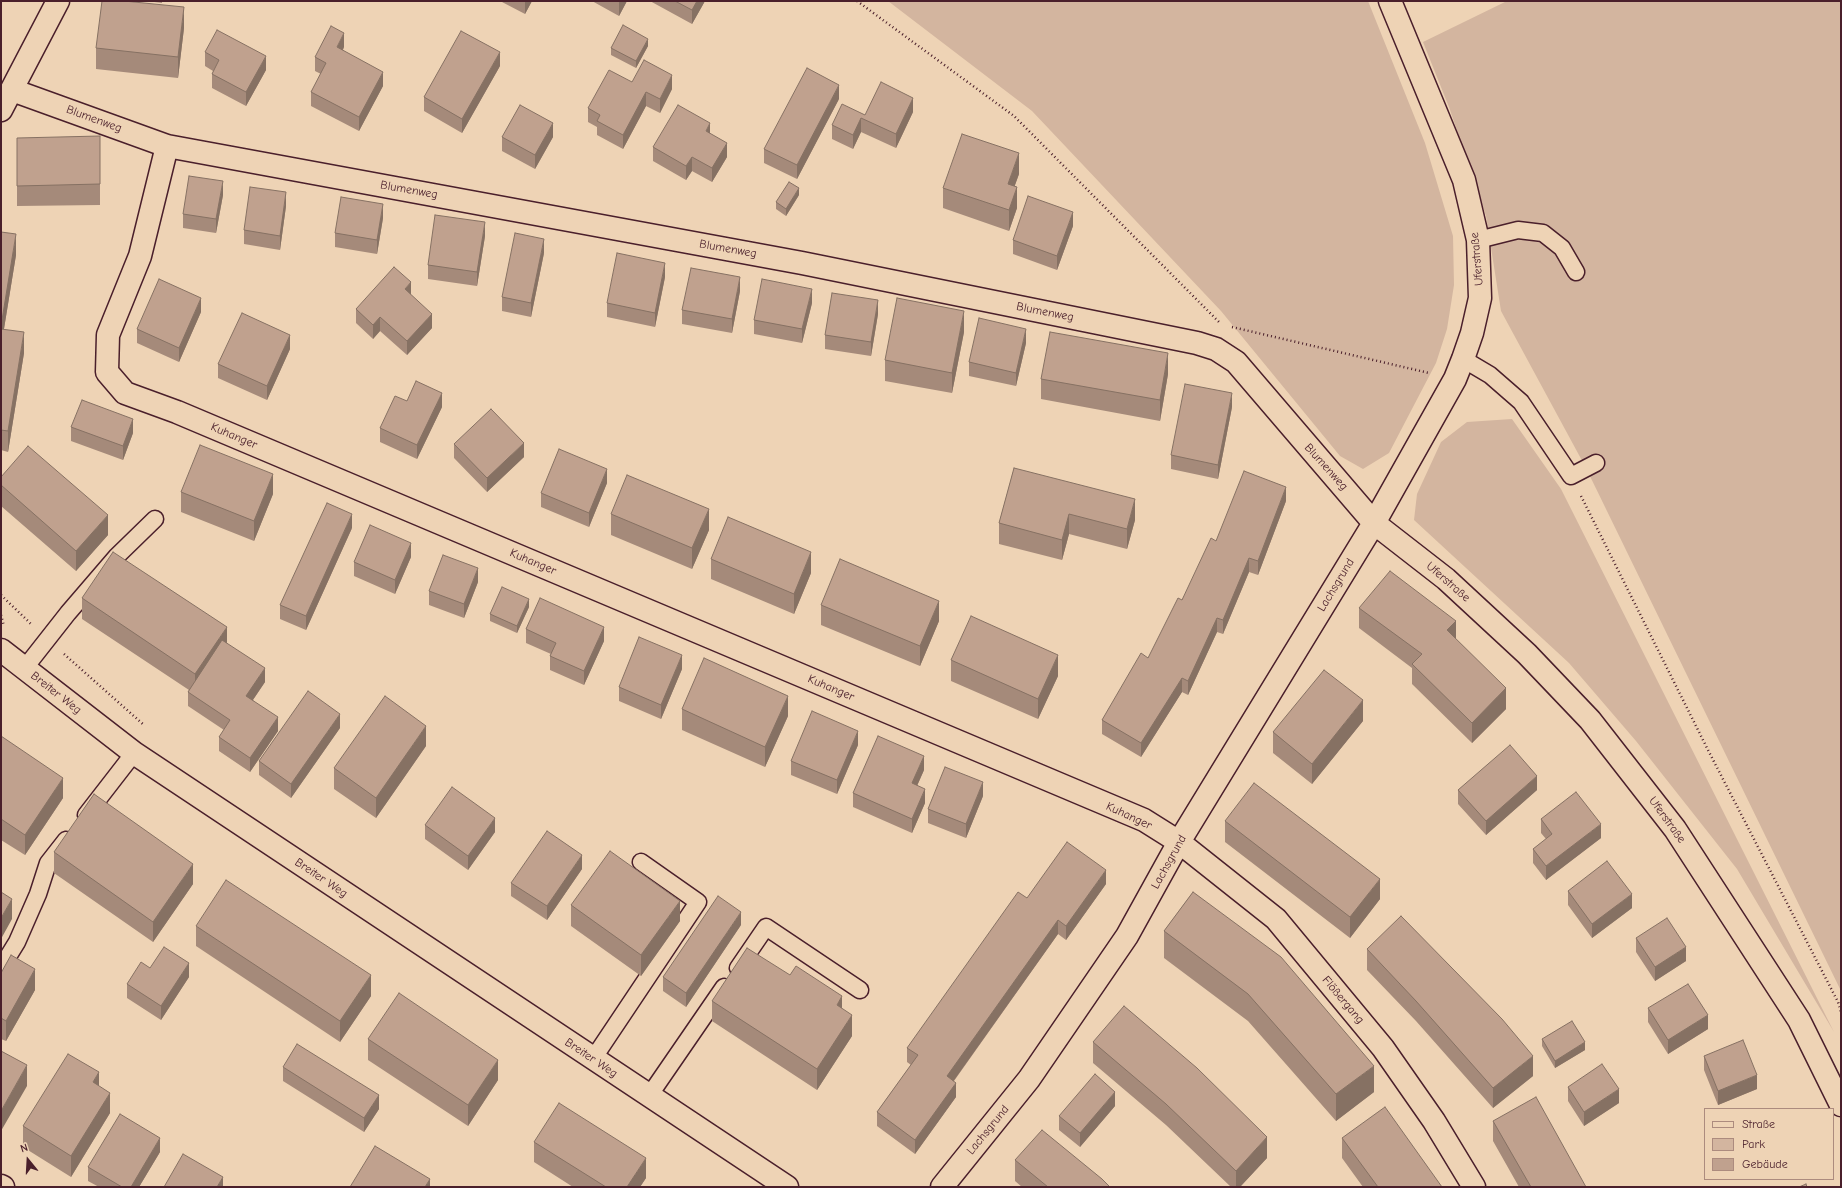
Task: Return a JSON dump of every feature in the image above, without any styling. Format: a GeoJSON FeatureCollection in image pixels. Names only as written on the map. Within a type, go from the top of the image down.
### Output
{"type":"FeatureCollection","features":[{"type":"Feature","properties":{"kind":"street"},"geometry":{"type":"LineString","coordinates":[[1,110],[58,1]]}},
{"type":"Feature","properties":{"kind":"street","name":"Uferstraße"},"geometry":{"type":"LineString","coordinates":[[1390,1],[1464,180],[1478,240],[1480,298],[1472,333],[1455,379],[1374,523],[1446,579],[1527,654],[1590,720],[1675,829],[1799,1020],[1841,1105]]}},
{"type":"Feature","properties":{"kind":"street","name":"Blumenweg"},"geometry":{"type":"LineString","coordinates":[[12,90],[167,146],[802,263],[1197,342],[1216,349],[1236,362],[1374,523]]}},
{"type":"Feature","properties":{"kind":"street","name":"Kuhanger"},"geometry":{"type":"LineString","coordinates":[[167,146],[140,256],[108,335],[107,372],[125,393],[184,415],[1144,820],[1179,842]]}},
{"type":"Feature","properties":{"kind":"street","name":"Lachsgrund"},"geometry":{"type":"LineString","coordinates":[[942,1187],[1029,1079],[1118,949],[1179,842],[1374,523]]}},
{"type":"Feature","properties":{"kind":"street","name":"Breiter Weg"},"geometry":{"type":"LineString","coordinates":[[1,650],[134,753],[787,1187]]}},
{"type":"Feature","properties":{"kind":"street","name":"Flößergang"},"geometry":{"type":"LineString","coordinates":[[1179,842],[1276,920],[1383,1048],[1434,1121],[1474,1187]]}},
{"type":"Feature","properties":{"kind":"lane"},"geometry":{"type":"LineString","coordinates":[[1478,240],[1518,230],[1543,233],[1562,248],[1576,272]]}},
{"type":"Feature","properties":{"kind":"lane"},"geometry":{"type":"LineString","coordinates":[[1463,359],[1490,375],[1521,402],[1571,476],[1596,463]]}},
{"type":"Feature","properties":{"kind":"lane"},"geometry":{"type":"LineString","coordinates":[[24,669],[117,556],[155,519]]}},
{"type":"Feature","properties":{"kind":"lane"},"geometry":{"type":"LineString","coordinates":[[1,968],[20,935],[38,894],[48,863],[134,753]]}},
{"type":"Feature","properties":{"kind":"lane"},"geometry":{"type":"LineString","coordinates":[[593,1059],[698,902],[641,862]]}},
{"type":"Feature","properties":{"kind":"lane"},"geometry":{"type":"LineString","coordinates":[[649,1096],[766,927],[860,990]]}},
{"type":"Feature","properties":{"kind":"path"},"geometry":{"type":"LineString","coordinates":[[857,1],[1014,116],[1221,325],[1455,379]]}},
{"type":"Feature","properties":{"kind":"path"},"geometry":{"type":"LineString","coordinates":[[1216,349],[1221,325]]}},
{"type":"Feature","properties":{"kind":"path"},"geometry":{"type":"LineString","coordinates":[[1571,476],[1709,752],[1834,995],[1841,1012]]}},
{"type":"Feature","properties":{"kind":"path"},"geometry":{"type":"LineString","coordinates":[[1,595],[47,640],[147,728]]}},
{"type":"Feature","properties":{"kind":"green space"},"geometry":{"type":"Polygon","coordinates":[[[888,1],[1368,1],[1425,143],[1453,236],[1454,285],[1447,329],[1436,363],[1389,453],[1363,469],[1340,456],[1221,311],[1032,111],[888,1]]]}},
{"type":"Feature","properties":{"kind":"green space"},"geometry":{"type":"Polygon","coordinates":[[[1507,1],[1841,1],[1841,991],[1586,468],[1501,311],[1486,216],[1449,107],[1423,42],[1507,1]]]}},
{"type":"Feature","properties":{"kind":"green space"},"geometry":{"type":"Polygon","coordinates":[[[1512,419],[1561,489],[1834,1032],[1737,869],[1636,741],[1569,663],[1414,520],[1417,494],[1441,442],[1467,422],[1512,419]]]}},
{"type":"Feature","properties":{"kind":"building"},"geometry":{"type":"Polygon","coordinates":[[[102,1],[124,1],[184,7],[178,57],[96,48],[102,1]]]}},
{"type":"Feature","properties":{"kind":"building"},"geometry":{"type":"Polygon","coordinates":[[[675,1],[697,1],[692,10],[675,1]]]}},
{"type":"Feature","properties":{"kind":"building"},"geometry":{"type":"Polygon","coordinates":[[[623,25],[648,39],[636,61],[611,48],[623,25]]]}},
{"type":"Feature","properties":{"kind":"building"},"geometry":{"type":"Polygon","coordinates":[[[331,26],[344,33],[337,47],[383,72],[359,117],[311,92],[326,63],[315,57],[331,26]]]}},
{"type":"Feature","properties":{"kind":"building"},"geometry":{"type":"Polygon","coordinates":[[[217,30],[266,56],[246,92],[212,74],[219,60],[205,52],[217,30]]]}},
{"type":"Feature","properties":{"kind":"building"},"geometry":{"type":"Polygon","coordinates":[[[461,31],[500,52],[462,119],[424,97],[461,31]]]}},
{"type":"Feature","properties":{"kind":"building"},"geometry":{"type":"Polygon","coordinates":[[[644,60],[672,75],[660,99],[646,92],[623,135],[597,121],[600,115],[588,108],[609,70],[632,82],[644,60]]]}},
{"type":"Feature","properties":{"kind":"building"},"geometry":{"type":"Polygon","coordinates":[[[807,68],[839,85],[797,165],[764,149],[807,68]]]}},
{"type":"Feature","properties":{"kind":"building"},"geometry":{"type":"Polygon","coordinates":[[[881,82],[913,98],[896,134],[861,118],[853,135],[832,125],[842,104],[865,115],[881,82]]]}},
{"type":"Feature","properties":{"kind":"building"},"geometry":{"type":"Polygon","coordinates":[[[520,105],[553,123],[535,155],[502,137],[520,105]]]}},
{"type":"Feature","properties":{"kind":"building"},"geometry":{"type":"Polygon","coordinates":[[[678,105],[710,123],[706,131],[727,143],[712,168],[692,157],[686,166],[653,147],[678,105]]]}},
{"type":"Feature","properties":{"kind":"building"},"geometry":{"type":"Polygon","coordinates":[[[962,134],[1019,153],[1008,184],[1017,187],[1009,210],[943,188],[962,134]]]}},
{"type":"Feature","properties":{"kind":"building"},"geometry":{"type":"Polygon","coordinates":[[[100,136],[100,184],[17,186],[17,138],[100,136]]]}},
{"type":"Feature","properties":{"kind":"building"},"geometry":{"type":"Polygon","coordinates":[[[189,176],[223,181],[216,219],[183,214],[189,176]]]}},
{"type":"Feature","properties":{"kind":"building"},"geometry":{"type":"Polygon","coordinates":[[[789,182],[799,188],[786,209],[776,202],[789,182]]]}},
{"type":"Feature","properties":{"kind":"building"},"geometry":{"type":"Polygon","coordinates":[[[250,187],[286,192],[280,236],[244,230],[250,187]]]}},
{"type":"Feature","properties":{"kind":"building"},"geometry":{"type":"Polygon","coordinates":[[[1028,196],[1073,212],[1057,256],[1013,240],[1028,196]]]}},
{"type":"Feature","properties":{"kind":"building"},"geometry":{"type":"Polygon","coordinates":[[[341,197],[383,204],[377,240],[335,233],[341,197]]]}},
{"type":"Feature","properties":{"kind":"building"},"geometry":{"type":"Polygon","coordinates":[[[435,215],[485,222],[477,272],[428,265],[435,215]]]}},
{"type":"Feature","properties":{"kind":"building"},"geometry":{"type":"Polygon","coordinates":[[[1,232],[16,234],[1,326],[1,232]]]}},
{"type":"Feature","properties":{"kind":"building"},"geometry":{"type":"Polygon","coordinates":[[[515,233],[544,239],[531,303],[502,297],[515,233]]]}},
{"type":"Feature","properties":{"kind":"building"},"geometry":{"type":"Polygon","coordinates":[[[617,253],[665,263],[655,313],[607,303],[617,253]]]}},
{"type":"Feature","properties":{"kind":"building"},"geometry":{"type":"Polygon","coordinates":[[[394,267],[411,282],[405,289],[432,314],[407,341],[380,317],[373,325],[356,309],[394,267]]]}},
{"type":"Feature","properties":{"kind":"building"},"geometry":{"type":"Polygon","coordinates":[[[691,268],[740,277],[732,319],[682,310],[691,268]]]}},
{"type":"Feature","properties":{"kind":"building"},"geometry":{"type":"Polygon","coordinates":[[[159,279],[201,298],[179,348],[137,329],[159,279]]]}},
{"type":"Feature","properties":{"kind":"building"},"geometry":{"type":"Polygon","coordinates":[[[762,279],[812,289],[802,329],[754,320],[762,279]]]}},
{"type":"Feature","properties":{"kind":"building"},"geometry":{"type":"Polygon","coordinates":[[[832,293],[878,300],[871,342],[825,335],[832,293]]]}},
{"type":"Feature","properties":{"kind":"building"},"geometry":{"type":"Polygon","coordinates":[[[897,298],[964,311],[952,373],[885,360],[897,298]]]}},
{"type":"Feature","properties":{"kind":"building"},"geometry":{"type":"Polygon","coordinates":[[[242,313],[290,335],[267,386],[218,364],[242,313]]]}},
{"type":"Feature","properties":{"kind":"building"},"geometry":{"type":"Polygon","coordinates":[[[979,318],[1026,329],[1016,373],[969,362],[979,318]]]}},
{"type":"Feature","properties":{"kind":"building"},"geometry":{"type":"Polygon","coordinates":[[[1,329],[24,332],[8,431],[1,430],[1,329]]]}},
{"type":"Feature","properties":{"kind":"building"},"geometry":{"type":"Polygon","coordinates":[[[1050,332],[1168,353],[1160,400],[1041,379],[1050,332]]]}},
{"type":"Feature","properties":{"kind":"building"},"geometry":{"type":"Polygon","coordinates":[[[416,381],[442,393],[417,445],[380,428],[395,396],[407,401],[416,381]]]}},
{"type":"Feature","properties":{"kind":"building"},"geometry":{"type":"Polygon","coordinates":[[[1185,384],[1232,393],[1218,465],[1171,455],[1185,384]]]}},
{"type":"Feature","properties":{"kind":"building"},"geometry":{"type":"Polygon","coordinates":[[[82,400],[133,419],[123,446],[71,427],[82,400]]]}},
{"type":"Feature","properties":{"kind":"building"},"geometry":{"type":"Polygon","coordinates":[[[491,409],[524,443],[487,478],[454,444],[491,409]]]}},
{"type":"Feature","properties":{"kind":"building"},"geometry":{"type":"Polygon","coordinates":[[[200,445],[273,474],[254,521],[181,492],[200,445]]]}},
{"type":"Feature","properties":{"kind":"building"},"geometry":{"type":"Polygon","coordinates":[[[28,446],[108,515],[76,551],[1,485],[1,477],[28,446]]]}},
{"type":"Feature","properties":{"kind":"building"},"geometry":{"type":"Polygon","coordinates":[[[559,449],[607,469],[589,513],[541,493],[559,449]]]}},
{"type":"Feature","properties":{"kind":"building"},"geometry":{"type":"Polygon","coordinates":[[[1014,468],[1135,499],[1127,529],[1069,514],[1062,540],[999,523],[1014,468]]]}},
{"type":"Feature","properties":{"kind":"building"},"geometry":{"type":"Polygon","coordinates":[[[1244,471],[1286,487],[1258,561],[1249,558],[1223,620],[1217,618],[1188,681],[1182,678],[1141,743],[1102,720],[1141,653],[1148,658],[1178,598],[1182,600],[1211,538],[1216,541],[1244,471]]]}},
{"type":"Feature","properties":{"kind":"building"},"geometry":{"type":"Polygon","coordinates":[[[627,475],[709,509],[692,548],[611,514],[627,475]]]}},
{"type":"Feature","properties":{"kind":"building"},"geometry":{"type":"Polygon","coordinates":[[[327,503],[352,514],[306,616],[280,605],[327,503]]]}},
{"type":"Feature","properties":{"kind":"building"},"geometry":{"type":"Polygon","coordinates":[[[728,517],[811,552],[794,594],[711,559],[728,517]]]}},
{"type":"Feature","properties":{"kind":"building"},"geometry":{"type":"Polygon","coordinates":[[[370,525],[411,543],[395,580],[354,562],[370,525]]]}},
{"type":"Feature","properties":{"kind":"building"},"geometry":{"type":"Polygon","coordinates":[[[113,552],[227,627],[195,674],[82,598],[113,552]]]}},
{"type":"Feature","properties":{"kind":"building"},"geometry":{"type":"Polygon","coordinates":[[[443,555],[478,568],[464,604],[429,591],[443,555]]]}},
{"type":"Feature","properties":{"kind":"building"},"geometry":{"type":"Polygon","coordinates":[[[840,559],[939,601],[920,646],[821,605],[840,559]]]}},
{"type":"Feature","properties":{"kind":"building"},"geometry":{"type":"Polygon","coordinates":[[[1390,571],[1456,621],[1447,630],[1506,688],[1472,723],[1412,664],[1422,654],[1359,608],[1390,571]]]}},
{"type":"Feature","properties":{"kind":"building"},"geometry":{"type":"Polygon","coordinates":[[[502,587],[529,599],[517,626],[490,614],[502,587]]]}},
{"type":"Feature","properties":{"kind":"building"},"geometry":{"type":"Polygon","coordinates":[[[540,598],[604,627],[584,671],[550,656],[556,643],[526,629],[540,598]]]}},
{"type":"Feature","properties":{"kind":"building"},"geometry":{"type":"Polygon","coordinates":[[[971,616],[1058,655],[1038,699],[951,660],[971,616]]]}},
{"type":"Feature","properties":{"kind":"building"},"geometry":{"type":"Polygon","coordinates":[[[639,637],[682,655],[661,705],[619,687],[639,637]]]}},
{"type":"Feature","properties":{"kind":"building"},"geometry":{"type":"Polygon","coordinates":[[[222,640],[265,668],[246,696],[278,717],[250,758],[219,737],[230,720],[188,692],[222,640]]]}},
{"type":"Feature","properties":{"kind":"building"},"geometry":{"type":"Polygon","coordinates":[[[704,658],[788,696],[765,747],[682,709],[704,658]]]}},
{"type":"Feature","properties":{"kind":"building"},"geometry":{"type":"Polygon","coordinates":[[[1324,670],[1363,700],[1312,764],[1273,732],[1324,670]]]}},
{"type":"Feature","properties":{"kind":"building"},"geometry":{"type":"Polygon","coordinates":[[[308,691],[340,714],[291,784],[259,761],[308,691]]]}},
{"type":"Feature","properties":{"kind":"building"},"geometry":{"type":"Polygon","coordinates":[[[385,696],[426,726],[376,798],[334,768],[385,696]]]}},
{"type":"Feature","properties":{"kind":"building"},"geometry":{"type":"Polygon","coordinates":[[[812,711],[858,731],[837,780],[791,761],[812,711]]]}},
{"type":"Feature","properties":{"kind":"building"},"geometry":{"type":"Polygon","coordinates":[[[1,736],[63,778],[25,835],[1,819],[1,736]]]}},
{"type":"Feature","properties":{"kind":"building"},"geometry":{"type":"Polygon","coordinates":[[[878,736],[924,756],[912,783],[925,789],[912,819],[853,793],[878,736]]]}},
{"type":"Feature","properties":{"kind":"building"},"geometry":{"type":"Polygon","coordinates":[[[1510,745],[1537,776],[1486,821],[1458,790],[1510,745]]]}},
{"type":"Feature","properties":{"kind":"building"},"geometry":{"type":"Polygon","coordinates":[[[945,767],[983,782],[966,824],[928,809],[945,767]]]}},
{"type":"Feature","properties":{"kind":"building"},"geometry":{"type":"Polygon","coordinates":[[[1254,783],[1380,879],[1350,917],[1225,821],[1254,783]]]}},
{"type":"Feature","properties":{"kind":"building"},"geometry":{"type":"Polygon","coordinates":[[[452,787],[495,818],[468,856],[425,825],[452,787]]]}},
{"type":"Feature","properties":{"kind":"building"},"geometry":{"type":"Polygon","coordinates":[[[1576,792],[1601,824],[1546,866],[1533,849],[1552,834],[1541,819],[1576,792]]]}},
{"type":"Feature","properties":{"kind":"building"},"geometry":{"type":"Polygon","coordinates":[[[94,794],[193,864],[153,922],[54,852],[94,794]]]}},
{"type":"Feature","properties":{"kind":"building"},"geometry":{"type":"Polygon","coordinates":[[[547,831],[582,855],[547,906],[511,883],[547,831]]]}},
{"type":"Feature","properties":{"kind":"building"},"geometry":{"type":"Polygon","coordinates":[[[1067,842],[1106,870],[1066,926],[1058,920],[947,1076],[956,1083],[915,1140],[877,1112],[918,1055],[907,1048],[1018,892],[1027,898],[1067,842]]]}},
{"type":"Feature","properties":{"kind":"building"},"geometry":{"type":"Polygon","coordinates":[[[610,851],[680,901],[641,955],[571,905],[610,851]]]}},
{"type":"Feature","properties":{"kind":"building"},"geometry":{"type":"Polygon","coordinates":[[[1607,861],[1632,894],[1592,924],[1568,891],[1607,861]]]}},
{"type":"Feature","properties":{"kind":"building"},"geometry":{"type":"Polygon","coordinates":[[[226,880],[371,975],[340,1021],[196,926],[226,880]]]}},
{"type":"Feature","properties":{"kind":"building"},"geometry":{"type":"Polygon","coordinates":[[[1,892],[12,899],[1,918],[1,892]]]}},
{"type":"Feature","properties":{"kind":"building"},"geometry":{"type":"Polygon","coordinates":[[[1193,892],[1281,957],[1374,1066],[1336,1094],[1248,994],[1164,931],[1193,892]]]}},
{"type":"Feature","properties":{"kind":"building"},"geometry":{"type":"Polygon","coordinates":[[[718,896],[741,912],[686,993],[663,977],[718,896]]]}},
{"type":"Feature","properties":{"kind":"building"},"geometry":{"type":"Polygon","coordinates":[[[1401,916],[1502,1019],[1533,1056],[1493,1088],[1416,1001],[1367,949],[1401,916]]]}},
{"type":"Feature","properties":{"kind":"building"},"geometry":{"type":"Polygon","coordinates":[[[1667,918],[1686,947],[1655,967],[1636,938],[1667,918]]]}},
{"type":"Feature","properties":{"kind":"building"},"geometry":{"type":"Polygon","coordinates":[[[164,947],[189,963],[161,1006],[127,984],[141,962],[150,968],[164,947]]]}},
{"type":"Feature","properties":{"kind":"building"},"geometry":{"type":"Polygon","coordinates":[[[747,948],[790,975],[796,966],[842,996],[837,1005],[852,1015],[817,1069],[712,1001],[747,948]]]}},
{"type":"Feature","properties":{"kind":"building"},"geometry":{"type":"Polygon","coordinates":[[[11,955],[35,969],[6,1021],[1,1018],[1,973],[11,955]]]}},
{"type":"Feature","properties":{"kind":"building"},"geometry":{"type":"Polygon","coordinates":[[[1688,984],[1708,1015],[1668,1040],[1648,1008],[1688,984]]]}},
{"type":"Feature","properties":{"kind":"building"},"geometry":{"type":"Polygon","coordinates":[[[399,993],[498,1060],[468,1105],[368,1039],[399,993]]]}},
{"type":"Feature","properties":{"kind":"building"},"geometry":{"type":"Polygon","coordinates":[[[1124,1006],[1197,1068],[1267,1137],[1236,1171],[1166,1104],[1093,1042],[1124,1006]]]}},
{"type":"Feature","properties":{"kind":"building"},"geometry":{"type":"Polygon","coordinates":[[[1572,1021],[1585,1042],[1555,1061],[1542,1039],[1572,1021]]]}},
{"type":"Feature","properties":{"kind":"building"},"geometry":{"type":"Polygon","coordinates":[[[1743,1040],[1757,1075],[1718,1091],[1704,1056],[1743,1040]]]}},
{"type":"Feature","properties":{"kind":"building"},"geometry":{"type":"Polygon","coordinates":[[[297,1044],[379,1095],[364,1118],[283,1067],[297,1044]]]}},
{"type":"Feature","properties":{"kind":"building"},"geometry":{"type":"Polygon","coordinates":[[[1,1051],[27,1065],[1,1111],[1,1051]]]}},
{"type":"Feature","properties":{"kind":"building"},"geometry":{"type":"Polygon","coordinates":[[[68,1054],[99,1072],[93,1082],[110,1093],[71,1156],[23,1126],[68,1054]]]}},
{"type":"Feature","properties":{"kind":"building"},"geometry":{"type":"Polygon","coordinates":[[[1602,1064],[1619,1089],[1584,1112],[1568,1087],[1602,1064]]]}},
{"type":"Feature","properties":{"kind":"building"},"geometry":{"type":"Polygon","coordinates":[[[1095,1074],[1115,1092],[1080,1133],[1059,1116],[1095,1074]]]}},
{"type":"Feature","properties":{"kind":"building"},"geometry":{"type":"Polygon","coordinates":[[[1536,1097],[1586,1187],[1531,1187],[1493,1121],[1536,1097]]]}},
{"type":"Feature","properties":{"kind":"building"},"geometry":{"type":"Polygon","coordinates":[[[559,1103],[646,1158],[627,1187],[606,1187],[534,1142],[559,1103]]]}},
{"type":"Feature","properties":{"kind":"building"},"geometry":{"type":"Polygon","coordinates":[[[1385,1107],[1442,1187],[1378,1187],[1342,1138],[1385,1107]]]}},
{"type":"Feature","properties":{"kind":"building"},"geometry":{"type":"Polygon","coordinates":[[[120,1114],[160,1138],[131,1187],[122,1187],[88,1167],[120,1114]]]}},
{"type":"Feature","properties":{"kind":"building"},"geometry":{"type":"Polygon","coordinates":[[[1042,1130],[1110,1187],[1048,1187],[1015,1160],[1042,1130]]]}},
{"type":"Feature","properties":{"kind":"building"},"geometry":{"type":"Polygon","coordinates":[[[375,1146],[430,1179],[425,1187],[350,1187],[375,1146]]]}},
{"type":"Feature","properties":{"kind":"building"},"geometry":{"type":"Polygon","coordinates":[[[183,1154],[223,1177],[217,1187],[164,1187],[183,1154]]]}},
{"type":"Feature","properties":{"kind":"building"},"geometry":{"type":"Polygon","coordinates":[[[1806,1184],[1807,1187],[1799,1187],[1806,1184]]]}}]}
